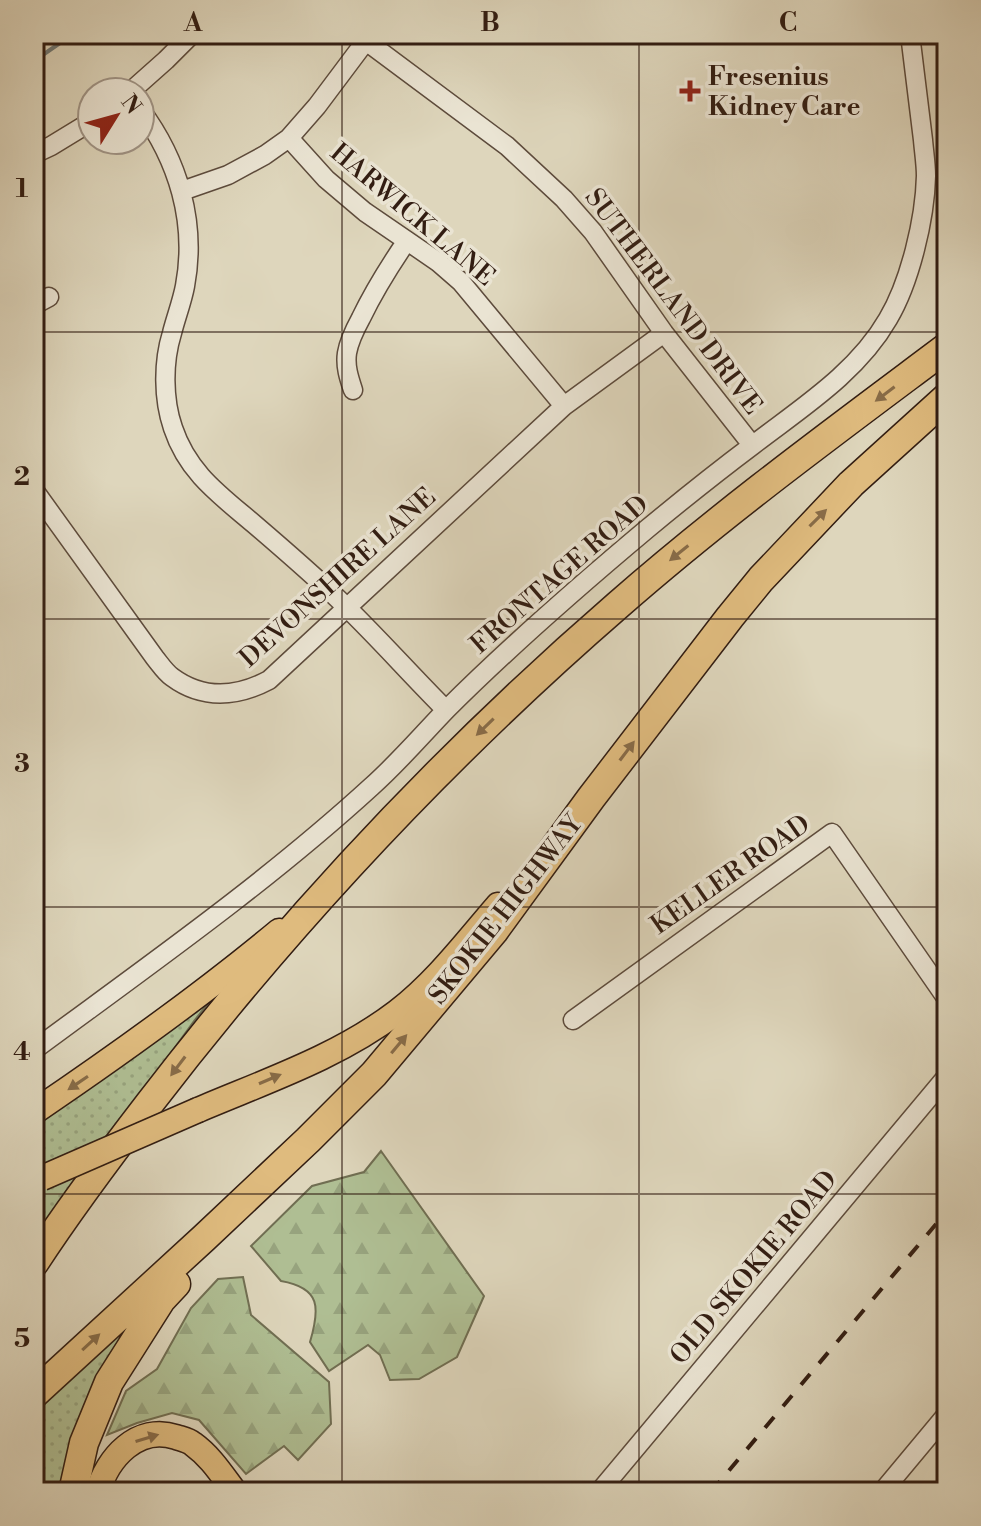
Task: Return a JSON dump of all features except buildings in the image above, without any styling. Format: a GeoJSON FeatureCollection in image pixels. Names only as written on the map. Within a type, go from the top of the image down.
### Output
{"type":"FeatureCollection","features":[{"type":"Feature","properties":{"kind":"highway"},"geometry":{"type":"LineString","coordinates":[[34,1263],[68,1211],[208,1028],[318,899],[461,750],[549,666],[671,559],[947,347]]}},
{"type":"Feature","properties":{"kind":"highway","name":"SKOKIE HIGHWAY"},"geometry":{"type":"LineString","coordinates":[[34,1394],[204,1238],[374,1074],[494,931],[730,617],[786,551],[851,484],[947,397]]}},
{"type":"Feature","properties":{"kind":"highway"},"geometry":{"type":"LineString","coordinates":[[851,484],[883,467],[947,410]]}},
{"type":"Feature","properties":{"kind":"highway"},"geometry":{"type":"LineString","coordinates":[[73,1492],[84,1443],[109,1382],[161,1300],[309,1153],[374,1074]]}},
{"type":"Feature","properties":{"kind":"main road"},"geometry":{"type":"LineString","coordinates":[[38,1179],[322,1057],[357,1039],[398,1011],[436,976],[591,798]]}},
{"type":"Feature","properties":{"kind":"main road"},"geometry":{"type":"LineString","coordinates":[[34,1112],[106,1064],[223,978],[318,899]]}},
{"type":"Feature","properties":{"kind":"main road"},"geometry":{"type":"LineString","coordinates":[[98,1492],[101,1478],[118,1452],[144,1435],[165,1433],[191,1442],[212,1460],[235,1492]]}},
{"type":"Feature","properties":{"kind":"street"},"geometry":{"type":"LineString","coordinates":[[148,76],[192,34]]}},
{"type":"Feature","properties":{"kind":"street","name":"FRONTAGE ROAD"},"geometry":{"type":"LineString","coordinates":[[34,1050],[217,915],[301,848],[371,787],[446,710],[531,631],[648,529],[851,367],[876,338],[898,299],[919,232],[926,176],[910,34]]}},
{"type":"Feature","properties":{"kind":"street"},"geometry":{"type":"LineString","coordinates":[[182,191],[228,175],[289,138],[369,37]]}},
{"type":"Feature","properties":{"kind":"street","name":"SUTHERLAND DRIVE"},"geometry":{"type":"LineString","coordinates":[[369,37],[541,176],[593,232],[664,333],[752,445]]}},
{"type":"Feature","properties":{"kind":"street"},"geometry":{"type":"LineString","coordinates":[[34,154],[76,131]]}},
{"type":"Feature","properties":{"kind":"street"},"geometry":{"type":"LineString","coordinates":[[156,135],[167,153],[182,191],[189,235],[185,286],[166,359],[165,390],[172,427],[180,445],[203,480],[218,495],[347,607],[446,710]]}},
{"type":"Feature","properties":{"kind":"street","name":"HARWICK LANE"},"geometry":{"type":"LineString","coordinates":[[289,138],[326,179],[365,212],[438,262],[461,282],[564,406]]}},
{"type":"Feature","properties":{"kind":"street"},"geometry":{"type":"LineString","coordinates":[[353,390],[346,362],[347,351],[377,285],[406,242]]}},
{"type":"Feature","properties":{"kind":"street","name":"DEVONSHIRE LANE"},"geometry":{"type":"LineString","coordinates":[[34,490],[170,676],[213,694],[250,690],[269,680],[564,406],[664,333]]}},
{"type":"Feature","properties":{"kind":"street","name":"KELLER ROAD"},"geometry":{"type":"LineString","coordinates":[[573,1020],[832,833],[947,999]]}},
{"type":"Feature","properties":{"kind":"street","name":"OLD SKOKIE ROAD"},"geometry":{"type":"LineString","coordinates":[[599,1492],[947,1076]]}},
{"type":"Feature","properties":{"kind":"street"},"geometry":{"type":"LineString","coordinates":[[882,1492],[947,1414]]}},
{"type":"Feature","properties":{"kind":"green space"},"geometry":{"type":"Polygon","coordinates":[[[211,999],[34,1242],[34,1188],[50,1165],[34,1170],[34,1120],[211,999]]]}},
{"type":"Feature","properties":{"kind":"green space"},"geometry":{"type":"Polygon","coordinates":[[[381,1151],[484,1296],[457,1357],[419,1379],[390,1380],[380,1355],[368,1345],[329,1371],[310,1342],[316,1310],[310,1294],[294,1284],[281,1281],[251,1246],[312,1186],[364,1172],[381,1151]]]}},
{"type":"Feature","properties":{"kind":"green space"},"geometry":{"type":"Polygon","coordinates":[[[243,1277],[251,1315],[329,1382],[331,1424],[298,1460],[284,1446],[246,1474],[199,1420],[172,1413],[107,1435],[126,1391],[157,1369],[191,1308],[218,1279],[243,1277]]]}},
{"type":"Feature","properties":{"kind":"green space"},"geometry":{"type":"Polygon","coordinates":[[[165,1285],[65,1492],[34,1492],[34,1405],[165,1285]]]}},
{"type":"Feature","properties":{"kind":"waterway"},"geometry":{"type":"LineString","coordinates":[[34,61],[73,34]]}},
{"type":"Feature","properties":{"kind":"railway"},"geometry":{"type":"LineString","coordinates":[[711,1492],[947,1211]]}},
{"type":"Feature","properties":{"kind":"place","name":"Fresenius Kidney Care"},"geometry":{"type":"Point","coordinates":[690,91]}}]}
